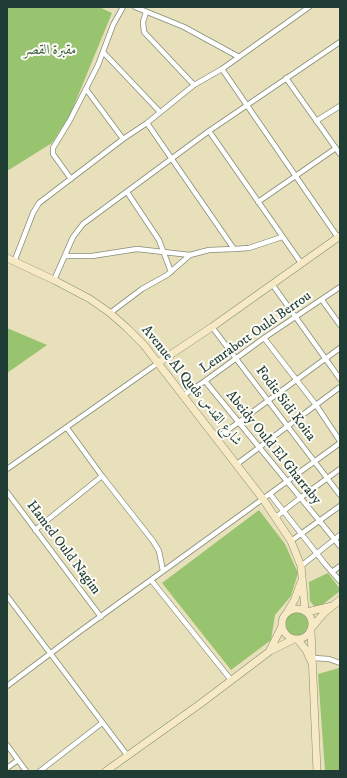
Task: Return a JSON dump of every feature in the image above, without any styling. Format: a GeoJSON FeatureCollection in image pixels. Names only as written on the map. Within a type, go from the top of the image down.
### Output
{"type":"FeatureCollection","features":[{"type":"Feature","properties":{"kind":"street"},"geometry":{"type":"LineString","coordinates":[[71,179],[53,154],[53,148],[86,89],[103,52],[113,25],[123,7]]}},
{"type":"Feature","properties":{"kind":"street"},"geometry":{"type":"LineString","coordinates":[[135,7],[184,27],[239,57]]}},
{"type":"Feature","properties":{"kind":"street"},"geometry":{"type":"LineString","coordinates":[[10,260],[39,203],[194,85],[222,69],[308,7]]}},
{"type":"Feature","properties":{"kind":"street"},"geometry":{"type":"LineString","coordinates":[[146,12],[142,22],[144,32],[194,85]]}},
{"type":"Feature","properties":{"kind":"street"},"geometry":{"type":"LineString","coordinates":[[54,280],[72,237],[78,229],[209,130],[340,42]]}},
{"type":"Feature","properties":{"kind":"street"},"geometry":{"type":"LineString","coordinates":[[103,52],[160,112]]}},
{"type":"Feature","properties":{"kind":"street"},"geometry":{"type":"LineString","coordinates":[[7,469],[339,238],[222,69]]}},
{"type":"Feature","properties":{"kind":"street"},"geometry":{"type":"LineString","coordinates":[[286,78],[340,154]]}},
{"type":"Feature","properties":{"kind":"street"},"geometry":{"type":"LineString","coordinates":[[86,89],[123,139]]}},
{"type":"Feature","properties":{"kind":"street"},"geometry":{"type":"LineString","coordinates":[[316,121],[340,106]]}},
{"type":"Feature","properties":{"kind":"street"},"geometry":{"type":"LineString","coordinates":[[147,122],[234,249]]}},
{"type":"Feature","properties":{"kind":"street"},"geometry":{"type":"LineString","coordinates":[[209,130],[301,264]]}},
{"type":"Feature","properties":{"kind":"street"},"geometry":{"type":"LineString","coordinates":[[258,202],[336,148]]}},
{"type":"Feature","properties":{"kind":"street"},"geometry":{"type":"LineString","coordinates":[[127,192],[159,240],[165,252],[171,272]]}},
{"type":"Feature","properties":{"kind":"street"},"geometry":{"type":"LineString","coordinates":[[64,256],[92,256],[137,249],[190,255],[209,250],[249,248],[282,237]]}},
{"type":"Feature","properties":{"kind":"street"},"geometry":{"type":"LineString","coordinates":[[110,313],[142,289],[171,272],[190,255]]}},
{"type":"Feature","properties":{"kind":"street","name":"Avenue Al Quds شارع القدس"},"geometry":{"type":"LineString","coordinates":[[10,260],[54,280],[84,296],[110,313],[136,336],[237,464],[276,517],[291,541],[301,566],[306,611]]}},
{"type":"Feature","properties":{"kind":"street"},"geometry":{"type":"LineString","coordinates":[[272,284],[340,379]]}},
{"type":"Feature","properties":{"kind":"street","name":"Lemrabott Ould Berrou"},"geometry":{"type":"LineString","coordinates":[[184,395],[205,382],[264,338],[340,288]]}},
{"type":"Feature","properties":{"kind":"street"},"geometry":{"type":"LineString","coordinates":[[322,300],[340,325]]}},
{"type":"Feature","properties":{"kind":"street","name":"Fodie Sidi Koita"},"geometry":{"type":"LineString","coordinates":[[212,326],[340,495]]}},
{"type":"Feature","properties":{"kind":"street"},"geometry":{"type":"LineString","coordinates":[[7,686],[50,653],[340,442],[316,405],[264,338]]}},
{"type":"Feature","properties":{"kind":"street"},"geometry":{"type":"LineString","coordinates":[[217,438],[340,348]]}},
{"type":"Feature","properties":{"kind":"street","name":"Abeidy Ould El Gharraby"},"geometry":{"type":"LineString","coordinates":[[205,382],[340,546]]}},
{"type":"Feature","properties":{"kind":"street"},"geometry":{"type":"LineString","coordinates":[[237,464],[340,387]]}},
{"type":"Feature","properties":{"kind":"street"},"geometry":{"type":"LineString","coordinates":[[67,428],[157,547],[160,554],[163,571]]}},
{"type":"Feature","properties":{"kind":"street"},"geometry":{"type":"LineString","coordinates":[[276,517],[327,478],[340,470]]}},
{"type":"Feature","properties":{"kind":"street"},"geometry":{"type":"LineString","coordinates":[[35,530],[102,476]]}},
{"type":"Feature","properties":{"kind":"street","name":"Hamed Ould Nagim"},"geometry":{"type":"LineString","coordinates":[[7,492],[101,616]]}},
{"type":"Feature","properties":{"kind":"street"},"geometry":{"type":"LineString","coordinates":[[270,494],[340,581]]}},
{"type":"Feature","properties":{"kind":"street"},"geometry":{"type":"LineString","coordinates":[[291,541],[340,506]]}},
{"type":"Feature","properties":{"kind":"street"},"geometry":{"type":"LineString","coordinates":[[301,566],[340,535]]}},
{"type":"Feature","properties":{"kind":"street"},"geometry":{"type":"LineString","coordinates":[[332,572],[340,566]]}},
{"type":"Feature","properties":{"kind":"street"},"geometry":{"type":"LineString","coordinates":[[151,580],[231,680]]}},
{"type":"Feature","properties":{"kind":"street","name":"Avenue Al Quds شارع القدس"},"geometry":{"type":"LineString","coordinates":[[288,611],[295,599],[302,580]]}},
{"type":"Feature","properties":{"kind":"street"},"geometry":{"type":"LineString","coordinates":[[7,596],[127,756]]}},
{"type":"Feature","properties":{"kind":"street"},"geometry":{"type":"LineString","coordinates":[[106,771],[270,651],[296,639],[306,637],[332,606],[340,600]]}},
{"type":"Feature","properties":{"kind":"street"},"geometry":{"type":"LineString","coordinates":[[270,651],[282,625],[283,618],[288,611],[296,609],[306,611],[332,606]]}},
{"type":"Feature","properties":{"kind":"street"},"geometry":{"type":"LineString","coordinates":[[306,611],[312,618],[317,771]]}},
{"type":"Feature","properties":{"kind":"street"},"geometry":{"type":"LineString","coordinates":[[282,625],[285,634],[296,639],[306,650],[313,666]]}},
{"type":"Feature","properties":{"kind":"street"},"geometry":{"type":"LineString","coordinates":[[313,658],[329,659],[340,664]]}},
{"type":"Feature","properties":{"kind":"street"},"geometry":{"type":"LineString","coordinates":[[40,771],[102,723]]}},
{"type":"Feature","properties":{"kind":"street"},"geometry":{"type":"LineString","coordinates":[[7,745],[26,771]]}},
{"type":"Feature","properties":{"kind":"street"},"geometry":{"type":"LineString","coordinates":[[7,768],[18,760]]}},
{"type":"Feature","properties":{"kind":"green space","name":"مقبرة القصر"},"geometry":{"type":"Polygon","coordinates":[[[7,7],[99,7],[112,13],[70,115],[52,143],[7,171],[7,7]]]}},
{"type":"Feature","properties":{"kind":"green space"},"geometry":{"type":"Polygon","coordinates":[[[7,328],[47,345],[7,373],[7,328]]]}},
{"type":"Feature","properties":{"kind":"green space"},"geometry":{"type":"Polygon","coordinates":[[[259,510],[285,544],[298,573],[291,596],[275,615],[271,640],[231,670],[162,583],[259,510]]]}},
{"type":"Feature","properties":{"kind":"green space"},"geometry":{"type":"Polygon","coordinates":[[[328,573],[340,591],[322,605],[314,606],[310,601],[309,582],[328,573]]]}},
{"type":"Feature","properties":{"kind":"green space"},"geometry":{"type":"Polygon","coordinates":[[[297,612],[306,615],[309,624],[306,633],[297,636],[288,633],[285,624],[288,615],[297,612]]]}},
{"type":"Feature","properties":{"kind":"green space"},"geometry":{"type":"Polygon","coordinates":[[[339,668],[340,771],[325,771],[318,674],[339,668]]]}}]}
